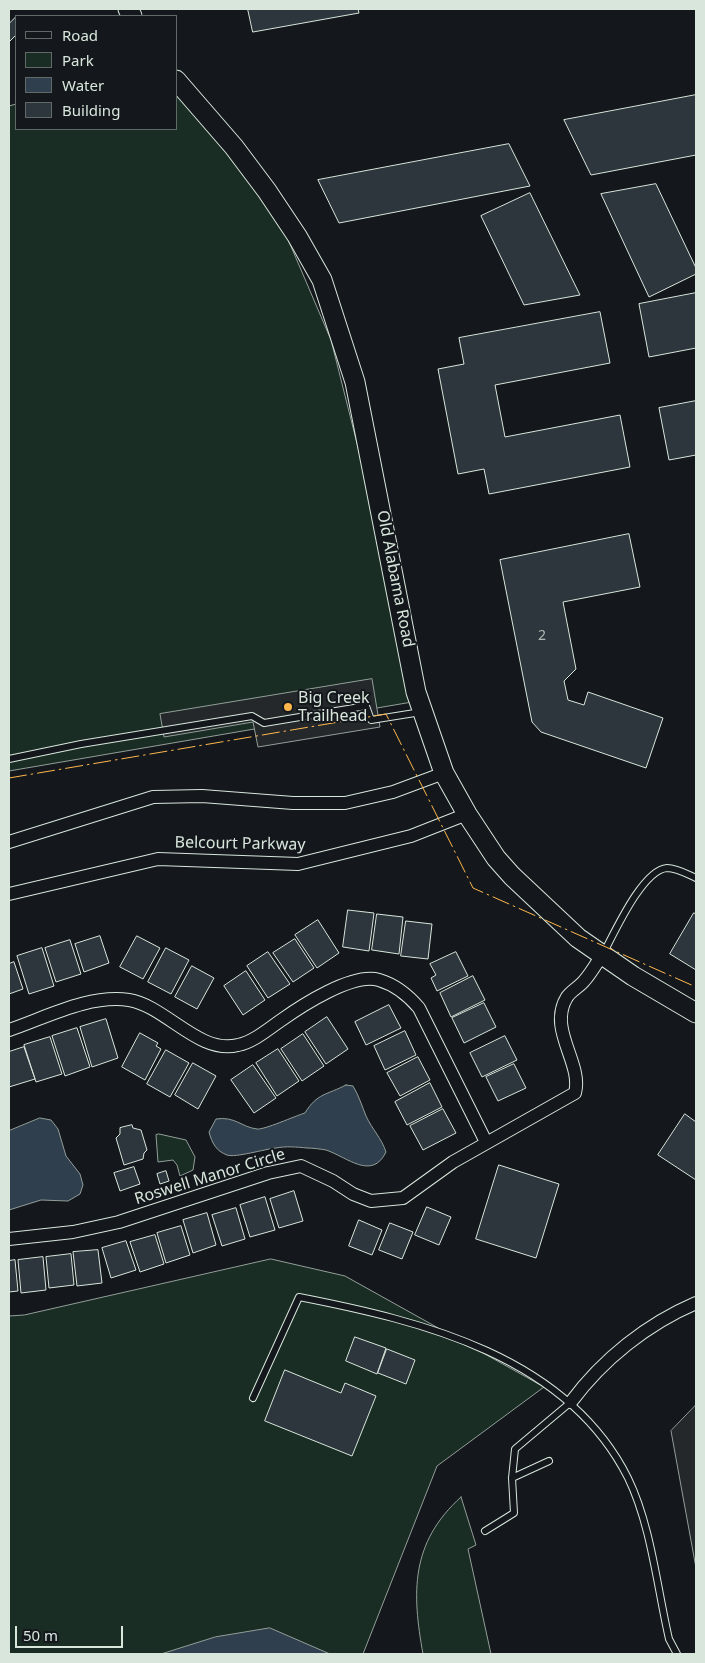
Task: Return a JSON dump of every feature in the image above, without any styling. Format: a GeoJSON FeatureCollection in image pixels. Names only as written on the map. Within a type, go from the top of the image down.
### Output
{"type":"FeatureCollection","features":[{"type":"Feature","properties":{"kind":"main road","name":"Old Alabama Road"},"geometry":{"type":"LineString","coordinates":[[178,82],[234,147],[267,191],[297,236],[322,280],[355,382],[422,712],[444,773],[467,814],[496,858],[518,882],[578,938],[696,1013]]}},
{"type":"Feature","properties":{"kind":"street"},"geometry":{"type":"LineString","coordinates":[[9,842],[152,797],[202,796],[293,803],[345,802],[393,792],[444,773]]}},
{"type":"Feature","properties":{"kind":"street","name":"Belcourt Parkway"},"geometry":{"type":"LineString","coordinates":[[9,894],[158,859],[298,864],[411,836],[467,814]]}},
{"type":"Feature","properties":{"kind":"street","name":"Roswell Manor Circle"},"geometry":{"type":"LineString","coordinates":[[9,1239],[74,1232],[119,1222],[268,1173],[301,1166],[333,1181],[353,1194],[371,1201],[388,1201],[403,1198],[452,1162],[575,1093],[576,1087],[572,1064],[561,1030],[562,1012],[567,997],[584,982],[602,955]]}},
{"type":"Feature","properties":{"kind":"street"},"geometry":{"type":"LineString","coordinates":[[9,1030],[91,1002],[130,1000],[144,1005],[213,1045],[226,1047],[239,1045],[258,1036],[309,1001],[340,986],[378,980],[405,992],[419,1008],[486,1142]]}},
{"type":"Feature","properties":{"kind":"street"},"geometry":{"type":"LineString","coordinates":[[571,1402],[590,1376],[602,1366],[666,1317],[696,1303]]}},
{"type":"Feature","properties":{"kind":"lane"},"geometry":{"type":"LineString","coordinates":[[9,759],[81,744],[252,716],[264,723],[366,706],[372,720],[422,712]]}},
{"type":"Feature","properties":{"kind":"lane"},"geometry":{"type":"LineString","coordinates":[[602,955],[646,880],[658,871],[667,868],[696,878]]}},
{"type":"Feature","properties":{"kind":"lane"},"geometry":{"type":"LineString","coordinates":[[253,1398],[299,1297],[378,1312],[454,1336],[536,1376],[571,1402],[604,1439],[628,1479],[647,1535],[669,1639],[677,1654]]}},
{"type":"Feature","properties":{"kind":"lane"},"geometry":{"type":"LineString","coordinates":[[485,1531],[514,1513],[512,1478],[515,1449],[571,1402]]}},
{"type":"Feature","properties":{"kind":"lane"},"geometry":{"type":"LineString","coordinates":[[512,1478],[549,1461]]}},
{"type":"Feature","properties":{"kind":"green space"},"geometry":{"type":"Polygon","coordinates":[[[178,92],[278,216],[331,340],[372,503],[412,702],[9,771],[9,106],[15,104],[15,130],[178,130],[178,92]]]}},
{"type":"Feature","properties":{"kind":"green space"},"geometry":{"type":"Polygon","coordinates":[[[156,1135],[186,1140],[195,1157],[193,1170],[180,1176],[177,1165],[173,1160],[158,1162],[156,1135]]]}},
{"type":"Feature","properties":{"kind":"green space"},"geometry":{"type":"Polygon","coordinates":[[[271,1259],[345,1276],[544,1387],[437,1466],[363,1654],[9,1654],[9,1316],[24,1315],[271,1259]]]}},
{"type":"Feature","properties":{"kind":"green space"},"geometry":{"type":"Polygon","coordinates":[[[461,1497],[476,1545],[468,1549],[491,1654],[423,1654],[417,1610],[419,1570],[432,1532],[444,1514],[461,1497]]]}},
{"type":"Feature","properties":{"kind":"shaded area","name":"Big Creek Trailhead"},"geometry":{"type":"Polygon","coordinates":[[[372,679],[380,727],[258,747],[253,722],[164,737],[160,714],[372,679]]]}},
{"type":"Feature","properties":{"kind":"shaded area"},"geometry":{"type":"Polygon","coordinates":[[[696,1405],[696,1568],[671,1431],[696,1405]]]}},
{"type":"Feature","properties":{"kind":"water"},"geometry":{"type":"Polygon","coordinates":[[[346,1085],[353,1086],[366,1116],[386,1152],[380,1161],[374,1165],[366,1166],[359,1164],[326,1150],[299,1147],[280,1147],[231,1156],[217,1149],[212,1140],[209,1132],[216,1119],[233,1120],[251,1128],[261,1129],[305,1113],[309,1106],[318,1098],[346,1085]]]}},
{"type":"Feature","properties":{"kind":"water"},"geometry":{"type":"Polygon","coordinates":[[[40,1118],[51,1120],[58,1129],[66,1156],[80,1174],[83,1185],[80,1194],[68,1201],[41,1200],[9,1210],[9,1131],[40,1118]]]}},
{"type":"Feature","properties":{"kind":"water"},"geometry":{"type":"Polygon","coordinates":[[[270,1628],[330,1654],[161,1654],[215,1637],[270,1628]]]}},
{"type":"Feature","properties":{"kind":"building"},"geometry":{"type":"Polygon","coordinates":[[[248,9],[358,9],[359,13],[253,32],[248,9]]]}},
{"type":"Feature","properties":{"kind":"building"},"geometry":{"type":"Polygon","coordinates":[[[15,18],[15,36],[9,42],[9,24],[15,18]]]}},
{"type":"Feature","properties":{"kind":"building"},"geometry":{"type":"Polygon","coordinates":[[[696,95],[696,155],[591,175],[564,120],[696,95]]]}},
{"type":"Feature","properties":{"kind":"building"},"geometry":{"type":"Polygon","coordinates":[[[509,144],[530,186],[339,223],[318,180],[509,144]]]}},
{"type":"Feature","properties":{"kind":"building"},"geometry":{"type":"Polygon","coordinates":[[[656,184],[696,268],[696,274],[649,297],[601,194],[656,184]]]}},
{"type":"Feature","properties":{"kind":"building"},"geometry":{"type":"Polygon","coordinates":[[[530,193],[580,295],[524,305],[481,216],[530,193]]]}},
{"type":"Feature","properties":{"kind":"building"},"geometry":{"type":"Polygon","coordinates":[[[696,293],[696,348],[649,357],[639,304],[696,293]]]}},
{"type":"Feature","properties":{"kind":"building"},"geometry":{"type":"Polygon","coordinates":[[[600,312],[610,363],[495,385],[505,437],[620,415],[630,467],[489,494],[484,469],[458,474],[438,369],[464,364],[459,338],[600,312]]]}},
{"type":"Feature","properties":{"kind":"building"},"geometry":{"type":"Polygon","coordinates":[[[696,401],[696,455],[669,460],[659,408],[696,401]]]}},
{"type":"Feature","properties":{"kind":"building"},"geometry":{"type":"Polygon","coordinates":[[[629,534],[640,587],[563,602],[576,669],[564,681],[568,700],[584,705],[588,692],[663,718],[646,768],[541,732],[532,722],[500,560],[629,534]]]}},
{"type":"Feature","properties":{"kind":"building"},"geometry":{"type":"Polygon","coordinates":[[[348,910],[374,913],[369,951],[343,947],[348,910]]]}},
{"type":"Feature","properties":{"kind":"building"},"geometry":{"type":"Polygon","coordinates":[[[694,913],[696,914],[696,970],[670,954],[694,913]]]}},
{"type":"Feature","properties":{"kind":"building"},"geometry":{"type":"Polygon","coordinates":[[[377,914],[403,917],[399,954],[372,950],[377,914]]]}},
{"type":"Feature","properties":{"kind":"building"},"geometry":{"type":"Polygon","coordinates":[[[318,920],[339,953],[317,968],[295,935],[318,920]]]}},
{"type":"Feature","properties":{"kind":"building"},"geometry":{"type":"Polygon","coordinates":[[[406,921],[432,924],[428,959],[401,956],[406,921]]]}},
{"type":"Feature","properties":{"kind":"building"},"geometry":{"type":"Polygon","coordinates":[[[100,936],[109,963],[84,972],[75,944],[100,936]]]}},
{"type":"Feature","properties":{"kind":"building"},"geometry":{"type":"Polygon","coordinates":[[[137,936],[160,948],[143,979],[120,967],[137,936]]]}},
{"type":"Feature","properties":{"kind":"building"},"geometry":{"type":"Polygon","coordinates":[[[295,939],[314,968],[293,982],[273,953],[295,939]]]}},
{"type":"Feature","properties":{"kind":"building"},"geometry":{"type":"Polygon","coordinates":[[[70,940],[81,974],[56,982],[45,948],[70,940]]]}},
{"type":"Feature","properties":{"kind":"building"},"geometry":{"type":"Polygon","coordinates":[[[42,948],[54,986],[29,994],[17,956],[42,948]]]}},
{"type":"Feature","properties":{"kind":"building"},"geometry":{"type":"Polygon","coordinates":[[[166,948],[189,960],[171,994],[148,982],[166,948]]]}},
{"type":"Feature","properties":{"kind":"building"},"geometry":{"type":"Polygon","coordinates":[[[268,952],[290,984],[268,998],[247,966],[268,952]]]}},
{"type":"Feature","properties":{"kind":"building"},"geometry":{"type":"Polygon","coordinates":[[[456,952],[468,976],[437,991],[431,978],[436,975],[430,964],[456,952]]]}},
{"type":"Feature","properties":{"kind":"building"},"geometry":{"type":"Polygon","coordinates":[[[14,962],[23,989],[9,994],[9,964],[14,962]]]}},
{"type":"Feature","properties":{"kind":"building"},"geometry":{"type":"Polygon","coordinates":[[[192,966],[214,978],[197,1009],[175,997],[192,966]]]}},
{"type":"Feature","properties":{"kind":"building"},"geometry":{"type":"Polygon","coordinates":[[[246,971],[265,1000],[243,1015],[224,986],[246,971]]]}},
{"type":"Feature","properties":{"kind":"building"},"geometry":{"type":"Polygon","coordinates":[[[473,976],[485,1000],[451,1017],[440,993],[473,976]]]}},
{"type":"Feature","properties":{"kind":"building"},"geometry":{"type":"Polygon","coordinates":[[[484,1003],[496,1027],[464,1043],[452,1018],[484,1003]]]}},
{"type":"Feature","properties":{"kind":"building"},"geometry":{"type":"Polygon","coordinates":[[[389,1005],[401,1028],[366,1045],[355,1022],[389,1005]]]}},
{"type":"Feature","properties":{"kind":"building"},"geometry":{"type":"Polygon","coordinates":[[[327,1017],[348,1049],[326,1064],[305,1032],[327,1017]]]}},
{"type":"Feature","properties":{"kind":"building"},"geometry":{"type":"Polygon","coordinates":[[[106,1019],[118,1058],[92,1067],[80,1027],[106,1019]]]}},
{"type":"Feature","properties":{"kind":"building"},"geometry":{"type":"Polygon","coordinates":[[[77,1028],[90,1067],[65,1076],[52,1036],[77,1028]]]}},
{"type":"Feature","properties":{"kind":"building"},"geometry":{"type":"Polygon","coordinates":[[[405,1031],[416,1055],[385,1070],[374,1046],[405,1031]]]}},
{"type":"Feature","properties":{"kind":"building"},"geometry":{"type":"Polygon","coordinates":[[[140,1033],[158,1043],[156,1046],[161,1049],[145,1080],[122,1067],[140,1033]]]}},
{"type":"Feature","properties":{"kind":"building"},"geometry":{"type":"Polygon","coordinates":[[[303,1034],[324,1066],[302,1081],[281,1049],[303,1034]]]}},
{"type":"Feature","properties":{"kind":"building"},"geometry":{"type":"Polygon","coordinates":[[[505,1036],[517,1060],[482,1077],[470,1053],[505,1036]]]}},
{"type":"Feature","properties":{"kind":"building"},"geometry":{"type":"Polygon","coordinates":[[[50,1037],[62,1074],[36,1082],[24,1045],[50,1037]]]}},
{"type":"Feature","properties":{"kind":"building"},"geometry":{"type":"Polygon","coordinates":[[[24,1047],[35,1079],[9,1087],[9,1052],[24,1047]]]}},
{"type":"Feature","properties":{"kind":"building"},"geometry":{"type":"Polygon","coordinates":[[[278,1049],[299,1081],[277,1096],[256,1063],[278,1049]]]}},
{"type":"Feature","properties":{"kind":"building"},"geometry":{"type":"Polygon","coordinates":[[[166,1050],[189,1063],[170,1097],[147,1084],[166,1050]]]}},
{"type":"Feature","properties":{"kind":"building"},"geometry":{"type":"Polygon","coordinates":[[[418,1057],[430,1080],[400,1096],[387,1073],[418,1057]]]}},
{"type":"Feature","properties":{"kind":"building"},"geometry":{"type":"Polygon","coordinates":[[[193,1063],[216,1076],[198,1109],[175,1095],[193,1063]]]}},
{"type":"Feature","properties":{"kind":"building"},"geometry":{"type":"Polygon","coordinates":[[[514,1064],[526,1088],[498,1101],[486,1077],[514,1064]]]}},
{"type":"Feature","properties":{"kind":"building"},"geometry":{"type":"Polygon","coordinates":[[[253,1065],[276,1098],[254,1113],[231,1080],[253,1065]]]}},
{"type":"Feature","properties":{"kind":"building"},"geometry":{"type":"Polygon","coordinates":[[[430,1083],[442,1107],[407,1125],[395,1102],[430,1083]]]}},
{"type":"Feature","properties":{"kind":"building"},"geometry":{"type":"Polygon","coordinates":[[[443,1109],[456,1133],[423,1150],[410,1126],[443,1109]]]}},
{"type":"Feature","properties":{"kind":"building"},"geometry":{"type":"Polygon","coordinates":[[[685,1114],[696,1122],[696,1180],[658,1155],[685,1114]]]}},
{"type":"Feature","properties":{"kind":"building"},"geometry":{"type":"Polygon","coordinates":[[[132,1125],[133,1128],[141,1130],[147,1150],[144,1153],[143,1159],[124,1165],[116,1138],[120,1134],[120,1128],[132,1125]]]}},
{"type":"Feature","properties":{"kind":"building"},"geometry":{"type":"Polygon","coordinates":[[[499,1165],[559,1184],[536,1258],[476,1239],[499,1165]]]}},
{"type":"Feature","properties":{"kind":"building"},"geometry":{"type":"Polygon","coordinates":[[[134,1167],[140,1184],[120,1191],[114,1173],[134,1167]]]}},
{"type":"Feature","properties":{"kind":"building"},"geometry":{"type":"Polygon","coordinates":[[[166,1171],[169,1181],[160,1184],[157,1174],[166,1171]]]}},
{"type":"Feature","properties":{"kind":"building"},"geometry":{"type":"Polygon","coordinates":[[[294,1191],[303,1221],[279,1228],[270,1199],[294,1191]]]}},
{"type":"Feature","properties":{"kind":"building"},"geometry":{"type":"Polygon","coordinates":[[[265,1197],[275,1230],[250,1237],[240,1205],[265,1197]]]}},
{"type":"Feature","properties":{"kind":"building"},"geometry":{"type":"Polygon","coordinates":[[[427,1207],[451,1217],[439,1245],[415,1235],[427,1207]]]}},
{"type":"Feature","properties":{"kind":"building"},"geometry":{"type":"Polygon","coordinates":[[[236,1208],[245,1239],[222,1246],[212,1215],[236,1208]]]}},
{"type":"Feature","properties":{"kind":"building"},"geometry":{"type":"Polygon","coordinates":[[[207,1213],[216,1245],[193,1253],[183,1220],[207,1213]]]}},
{"type":"Feature","properties":{"kind":"building"},"geometry":{"type":"Polygon","coordinates":[[[359,1220],[382,1230],[372,1255],[349,1246],[359,1220]]]}},
{"type":"Feature","properties":{"kind":"building"},"geometry":{"type":"Polygon","coordinates":[[[390,1223],[413,1232],[402,1259],[379,1250],[390,1223]]]}},
{"type":"Feature","properties":{"kind":"building"},"geometry":{"type":"Polygon","coordinates":[[[181,1226],[190,1255],[166,1263],[157,1233],[181,1226]]]}},
{"type":"Feature","properties":{"kind":"building"},"geometry":{"type":"Polygon","coordinates":[[[155,1235],[164,1264],[140,1272],[130,1242],[155,1235]]]}},
{"type":"Feature","properties":{"kind":"building"},"geometry":{"type":"Polygon","coordinates":[[[126,1241],[136,1270],[111,1278],[102,1248],[126,1241]]]}},
{"type":"Feature","properties":{"kind":"building"},"geometry":{"type":"Polygon","coordinates":[[[98,1250],[102,1283],[77,1286],[73,1252],[98,1250]]]}},
{"type":"Feature","properties":{"kind":"building"},"geometry":{"type":"Polygon","coordinates":[[[71,1254],[74,1285],[49,1288],[46,1257],[71,1254]]]}},
{"type":"Feature","properties":{"kind":"building"},"geometry":{"type":"Polygon","coordinates":[[[43,1257],[46,1290],[21,1293],[18,1260],[43,1257]]]}},
{"type":"Feature","properties":{"kind":"building"},"geometry":{"type":"Polygon","coordinates":[[[15,1260],[18,1291],[9,1292],[9,1261],[15,1260]]]}},
{"type":"Feature","properties":{"kind":"building"},"geometry":{"type":"Polygon","coordinates":[[[355,1337],[386,1348],[377,1374],[346,1361],[355,1337]]]}},
{"type":"Feature","properties":{"kind":"building"},"geometry":{"type":"Polygon","coordinates":[[[387,1349],[415,1360],[406,1384],[378,1373],[387,1349]]]}},
{"type":"Feature","properties":{"kind":"building"},"geometry":{"type":"Polygon","coordinates":[[[285,1370],[341,1393],[345,1383],[376,1396],[352,1456],[265,1421],[285,1370]]]}},
{"type":"Feature","properties":{"kind":"power"},"geometry":{"type":"LineString","coordinates":[[9,778],[386,714],[473,888],[696,987]]}},
{"type":"Feature","properties":{"kind":"place","name":"Big Creek Trailhead"},"geometry":{"type":"Point","coordinates":[288,707]}}]}
